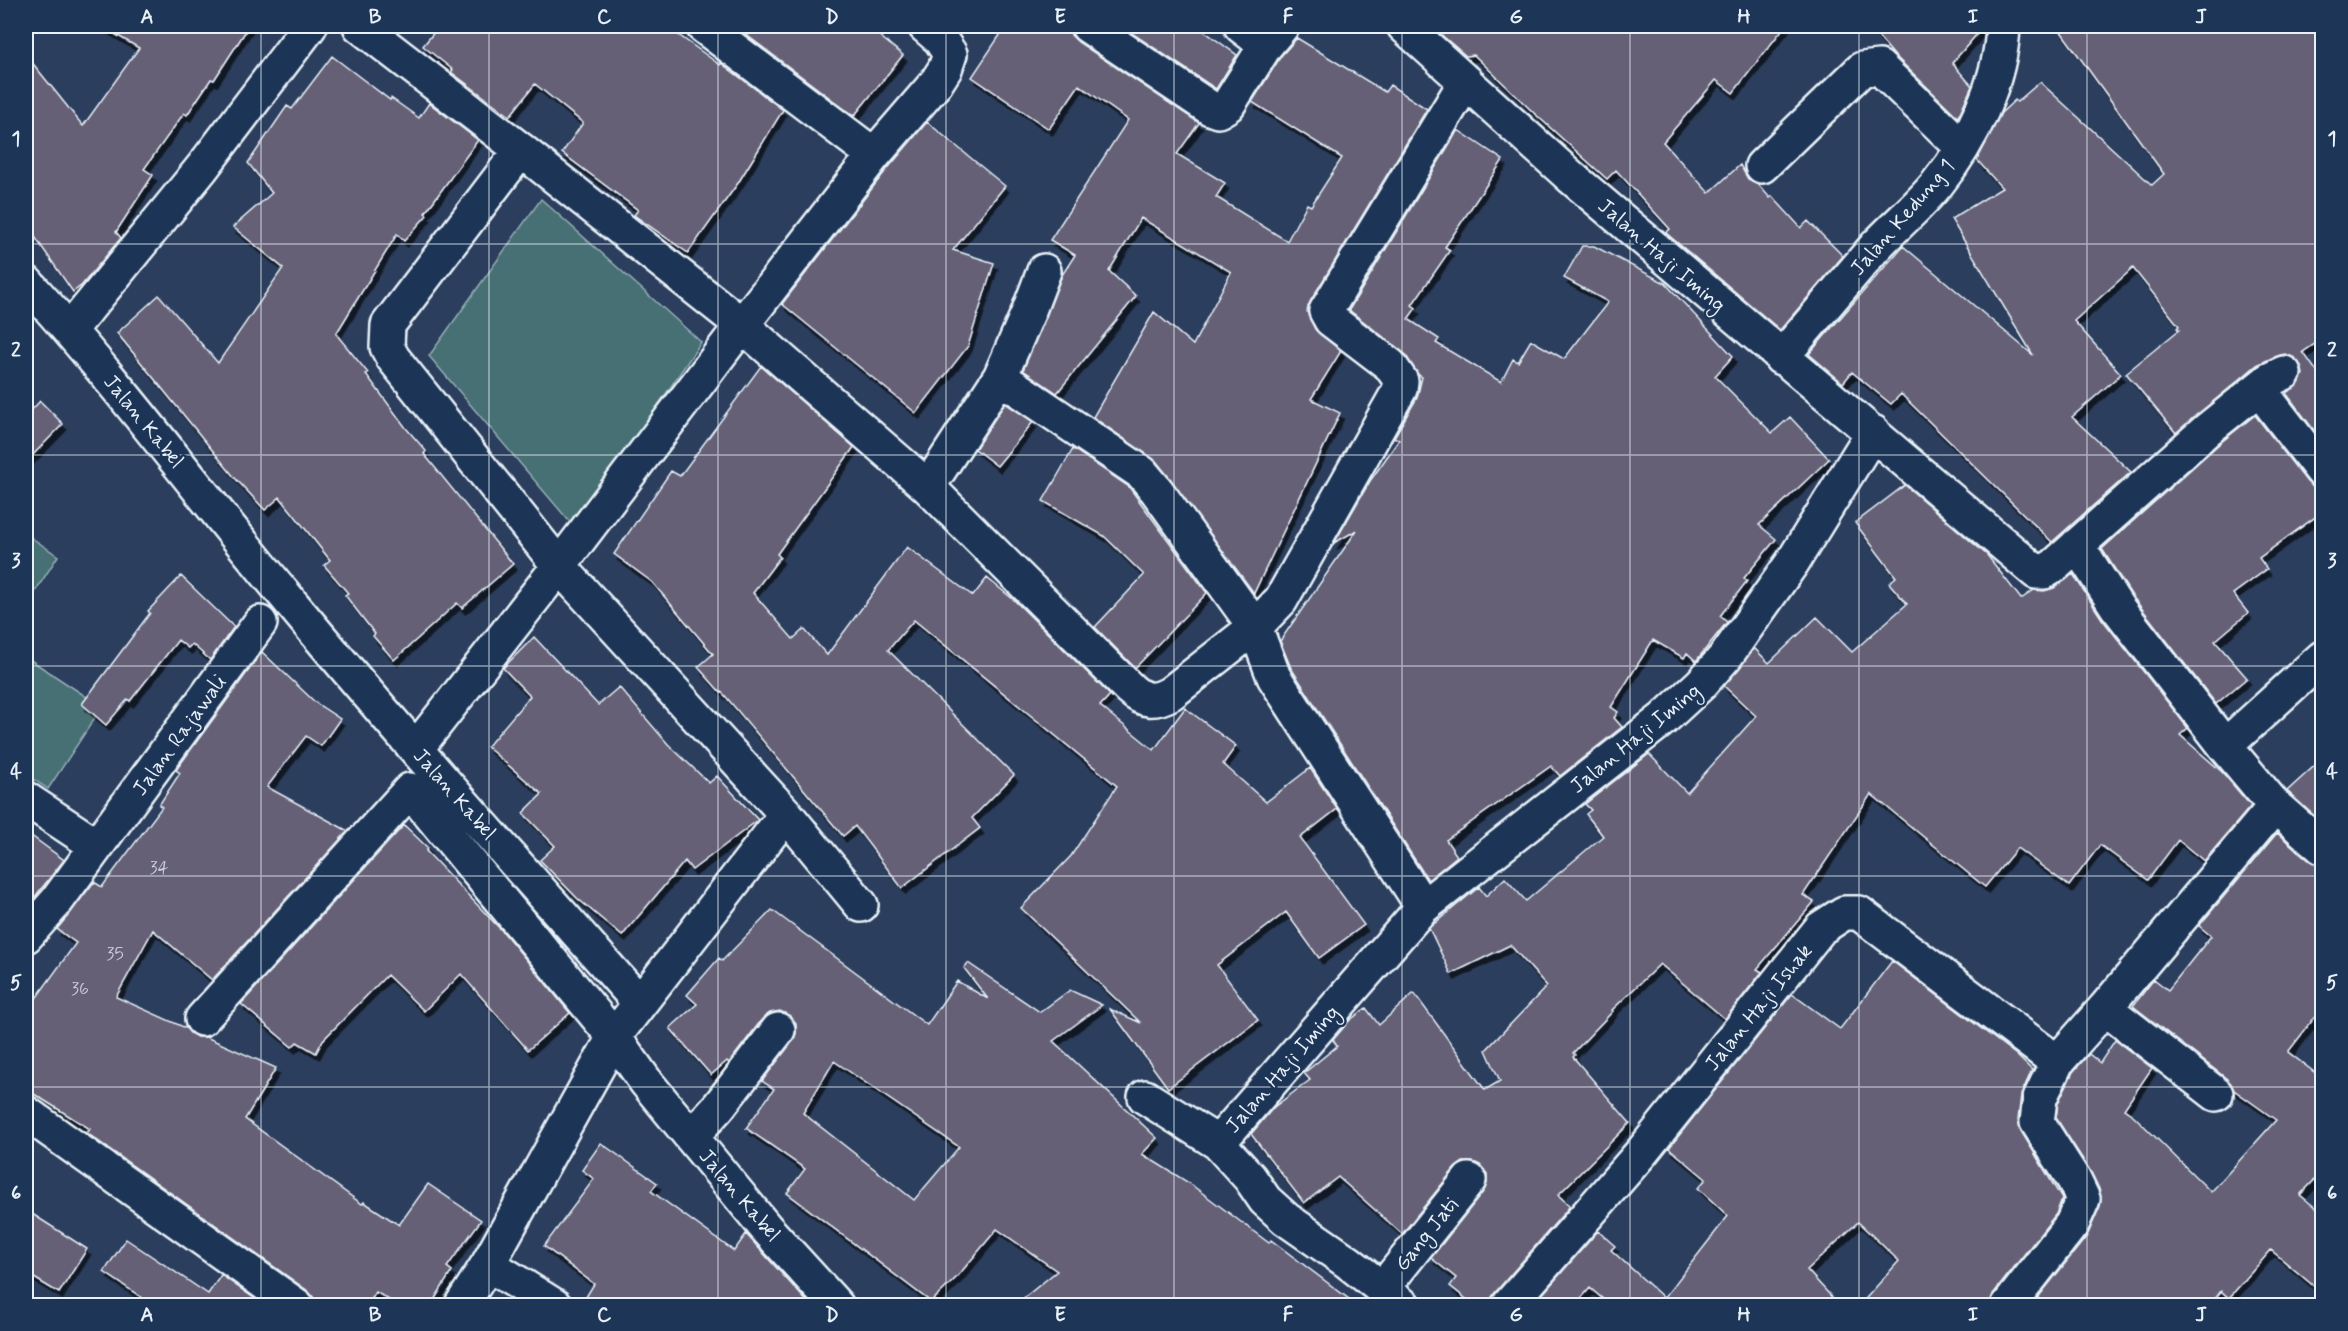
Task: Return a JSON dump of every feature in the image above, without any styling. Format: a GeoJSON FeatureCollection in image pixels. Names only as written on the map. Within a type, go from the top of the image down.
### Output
{"type":"FeatureCollection","features":[{"type":"Feature","properties":{"kind":"street"},"geometry":{"type":"LineString","coordinates":[[70,330],[202,168],[310,26]]}},
{"type":"Feature","properties":{"kind":"street"},"geometry":{"type":"LineString","coordinates":[[360,26],[742,325],[928,487],[1137,696],[1148,701],[1159,700],[1165,696],[1255,627],[1281,600],[1400,389],[1401,381],[1390,365],[1331,320],[1326,311],[1466,81]]}},
{"type":"Feature","properties":{"kind":"street"},"geometry":{"type":"LineString","coordinates":[[704,26],[874,155]]}},
{"type":"Feature","properties":{"kind":"street"},"geometry":{"type":"LineString","coordinates":[[416,749],[874,155],[936,84],[945,69],[950,54],[940,39],[925,26]]}},
{"type":"Feature","properties":{"kind":"street"},"geometry":{"type":"LineString","coordinates":[[1088,26],[1210,108],[1218,111],[1228,105],[1274,35],[1241,26]]}},
{"type":"Feature","properties":{"kind":"street","name":"Jalan Haji Iming"},"geometry":{"type":"LineString","coordinates":[[1393,1297],[1287,1219],[1265,1200],[1250,1178],[1218,1143],[1423,907],[1663,719],[1701,684],[1726,656],[1792,562],[1873,432],[1781,358],[1580,184],[1404,26]]}},
{"type":"Feature","properties":{"kind":"street","name":"Jalan Kedung 1"},"geometry":{"type":"LineString","coordinates":[[1781,358],[1877,245],[1937,183],[1969,137],[1987,96],[1997,64],[2003,26]]}},
{"type":"Feature","properties":{"kind":"street"},"geometry":{"type":"LineString","coordinates":[[1762,166],[1862,69],[1870,66],[1878,67],[1962,147]]}},
{"type":"Feature","properties":{"kind":"street"},"geometry":{"type":"LineString","coordinates":[[521,150],[388,325],[387,347],[400,367],[559,566],[786,814],[861,905]]}},
{"type":"Feature","properties":{"kind":"street"},"geometry":{"type":"LineString","coordinates":[[928,487],[1000,377],[1044,271]]}},
{"type":"Feature","properties":{"kind":"street","name":"Jalan Kabel"},"geometry":{"type":"LineString","coordinates":[[26,282],[70,330],[282,593],[639,1002]]}},
{"type":"Feature","properties":{"kind":"street"},"geometry":{"type":"LineString","coordinates":[[1000,377],[1142,472],[1255,627],[1274,677],[1423,907]]}},
{"type":"Feature","properties":{"kind":"street"},"geometry":{"type":"LineString","coordinates":[[1873,432],[2036,572],[2044,572],[2208,429],[2271,381],[2322,471]]}},
{"type":"Feature","properties":{"kind":"street"},"geometry":{"type":"LineString","coordinates":[[2077,545],[2117,607],[2225,746],[2276,806],[2322,846]]}},
{"type":"Feature","properties":{"kind":"street","name":"Jalan Rajawali"},"geometry":{"type":"LineString","coordinates":[[26,936],[56,902],[260,623]]}},
{"type":"Feature","properties":{"kind":"street"},"geometry":{"type":"LineString","coordinates":[[2225,746],[2322,658]]}},
{"type":"Feature","properties":{"kind":"street","name":"Jalan Kabel"},"geometry":{"type":"LineString","coordinates":[[202,1019],[410,790],[614,1037],[646,1082],[691,1137],[766,1227],[837,1305]]}},
{"type":"Feature","properties":{"kind":"street"},"geometry":{"type":"LineString","coordinates":[[26,800],[97,846]]}},
{"type":"Feature","properties":{"kind":"street"},"geometry":{"type":"LineString","coordinates":[[2009,1305],[2072,1224],[2083,1200],[2074,1180],[2037,1122],[2040,1098],[2056,1062],[2105,1008],[2276,806]]}},
{"type":"Feature","properties":{"kind":"street"},"geometry":{"type":"LineString","coordinates":[[461,1305],[488,1263],[614,1037],[786,814]]}},
{"type":"Feature","properties":{"kind":"street","name":"Jalan Haji Ishak"},"geometry":{"type":"LineString","coordinates":[[1508,1305],[1642,1152],[1821,928],[1844,913],[1859,913],[2056,1062]]}},
{"type":"Feature","properties":{"kind":"street"},"geometry":{"type":"LineString","coordinates":[[2105,1008],[2216,1094]]}},
{"type":"Feature","properties":{"kind":"street"},"geometry":{"type":"LineString","coordinates":[[691,1137],[719,1106],[778,1030]]}},
{"type":"Feature","properties":{"kind":"street"},"geometry":{"type":"LineString","coordinates":[[1145,1097],[1218,1143]]}},
{"type":"Feature","properties":{"kind":"street"},"geometry":{"type":"LineString","coordinates":[[26,1113],[297,1305]]}},
{"type":"Feature","properties":{"kind":"street","name":"Gang Jati"},"geometry":{"type":"LineString","coordinates":[[1393,1297],[1469,1180]]}},
{"type":"Feature","properties":{"kind":"street"},"geometry":{"type":"LineString","coordinates":[[488,1263],[555,1305]]}},
{"type":"Feature","properties":{"kind":"green space"},"geometry":{"type":"Polygon","coordinates":[[[541,199],[701,342],[575,528],[429,356],[541,199]]]}},
{"type":"Feature","properties":{"kind":"green space"},"geometry":{"type":"Polygon","coordinates":[[[26,534],[58,556],[26,606],[26,534]]]}},
{"type":"Feature","properties":{"kind":"green space"},"geometry":{"type":"Polygon","coordinates":[[[26,657],[102,707],[48,789],[26,774],[26,657]]]}},
{"type":"Feature","properties":{"kind":"building"},"geometry":{"type":"Polygon","coordinates":[[[101,26],[249,26],[214,80],[211,79],[187,115],[184,113],[144,169],[153,175],[116,232],[121,238],[82,285],[73,292],[26,224],[26,55],[83,126],[139,48],[101,26]]]}},
{"type":"Feature","properties":{"kind":"building"},"geometry":{"type":"Polygon","coordinates":[[[439,26],[666,26],[720,65],[721,63],[783,110],[738,183],[688,253],[634,215],[638,210],[562,153],[583,123],[535,84],[510,116],[451,72],[453,70],[423,46],[439,26]]]}},
{"type":"Feature","properties":{"kind":"building"},"geometry":{"type":"Polygon","coordinates":[[[751,26],[867,26],[903,55],[854,116],[745,34],[751,26]]]}},
{"type":"Feature","properties":{"kind":"building"},"geometry":{"type":"Polygon","coordinates":[[[1006,26],[1069,26],[1071,35],[1078,42],[1199,123],[1177,154],[1225,183],[1216,197],[1287,241],[1307,204],[1311,206],[1342,158],[1252,102],[1281,56],[1297,38],[1385,92],[1390,85],[1427,109],[1310,302],[1307,311],[1315,329],[1341,351],[1311,399],[1340,413],[1254,593],[1156,461],[1093,417],[1154,312],[1193,345],[1231,272],[1141,218],[1109,271],[1136,296],[1057,393],[1023,370],[1062,275],[1075,255],[1050,240],[1128,120],[1079,85],[1049,129],[972,77],[1006,26]]]}},
{"type":"Feature","properties":{"kind":"building"},"geometry":{"type":"Polygon","coordinates":[[[1121,26],[1197,26],[1237,55],[1216,89],[1121,26]]]}},
{"type":"Feature","properties":{"kind":"building"},"geometry":{"type":"Polygon","coordinates":[[[1431,26],[1785,26],[1733,93],[1716,80],[1663,142],[1709,193],[1740,165],[1748,179],[1758,184],[1770,198],[1772,196],[1801,228],[1808,221],[1843,256],[1780,330],[1666,233],[1670,229],[1616,170],[1607,179],[1474,55],[1466,56],[1431,26]]]}},
{"type":"Feature","properties":{"kind":"building"},"geometry":{"type":"Polygon","coordinates":[[[1869,26],[1984,26],[1952,63],[1972,86],[1958,117],[1894,55],[1869,26]]]}},
{"type":"Feature","properties":{"kind":"building"},"geometry":{"type":"Polygon","coordinates":[[[2057,26],[2322,26],[2322,339],[2303,352],[2322,379],[2322,441],[2286,393],[2299,384],[2303,374],[2295,358],[2285,354],[2257,365],[2176,433],[2126,373],[2179,330],[2177,328],[2179,326],[2133,268],[2074,321],[2121,374],[2072,417],[2131,472],[2052,542],[1901,394],[1891,404],[1852,372],[1843,383],[1809,354],[1903,246],[2033,355],[1951,219],[2002,188],[1977,160],[2001,113],[2040,82],[2152,185],[2164,174],[2057,26]]]}},
{"type":"Feature","properties":{"kind":"building"},"geometry":{"type":"Polygon","coordinates":[[[332,56],[390,100],[391,98],[419,118],[429,103],[478,140],[425,213],[427,215],[404,241],[397,234],[336,334],[368,373],[366,374],[406,428],[426,451],[424,454],[513,564],[462,608],[457,603],[394,660],[373,636],[375,634],[345,595],[348,593],[324,565],[330,560],[280,497],[265,510],[235,478],[117,333],[159,295],[218,363],[283,268],[233,227],[272,193],[248,163],[287,106],[292,109],[332,56]]]}},
{"type":"Feature","properties":{"kind":"building"},"geometry":{"type":"Polygon","coordinates":[[[927,122],[1005,186],[953,250],[994,263],[968,346],[916,413],[782,304],[884,173],[927,122]]]}},
{"type":"Feature","properties":{"kind":"building"},"geometry":{"type":"Polygon","coordinates":[[[1458,130],[1503,160],[1445,247],[1450,250],[1412,305],[1416,308],[1408,319],[1439,339],[1436,343],[1501,382],[1513,359],[1518,362],[1531,340],[1564,359],[1608,302],[1564,278],[1582,246],[1594,246],[1665,283],[1733,356],[1715,376],[1772,433],[1790,417],[1829,459],[1759,525],[1776,539],[1744,578],[1747,581],[1720,616],[1727,622],[1696,661],[1687,653],[1684,658],[1653,640],[1611,707],[1618,712],[1614,718],[1622,727],[1560,776],[1551,766],[1446,840],[1457,856],[1428,880],[1291,668],[1280,641],[1357,530],[1334,543],[1370,481],[1399,440],[1394,437],[1417,398],[1422,377],[1417,374],[1405,354],[1349,310],[1458,130]]]}},
{"type":"Feature","properties":{"kind":"building"},"geometry":{"type":"Polygon","coordinates":[[[761,366],[854,447],[777,554],[780,557],[753,593],[793,639],[804,629],[827,655],[907,547],[973,596],[987,578],[1014,600],[1110,695],[1100,706],[1154,750],[1185,708],[1236,746],[1223,764],[1266,802],[1310,768],[1337,809],[1300,838],[1364,925],[1319,958],[1286,912],[1217,965],[1258,1020],[1168,1088],[1110,1009],[1141,1023],[1021,908],[1071,856],[1117,786],[914,620],[888,650],[1014,775],[972,818],[980,828],[902,888],[855,826],[843,836],[722,692],[698,667],[713,654],[652,582],[614,554],[671,471],[680,476],[761,366]]]}},
{"type":"Feature","properties":{"kind":"building"},"geometry":{"type":"Polygon","coordinates":[[[40,401],[63,424],[26,462],[26,416],[40,401]]]}},
{"type":"Feature","properties":{"kind":"building"},"geometry":{"type":"Polygon","coordinates":[[[1005,403],[1033,422],[997,466],[975,449],[1005,403]]]}},
{"type":"Feature","properties":{"kind":"building"},"geometry":{"type":"Polygon","coordinates":[[[2255,415],[2307,482],[2314,488],[2322,489],[2322,512],[2259,558],[2267,569],[2233,594],[2248,613],[2215,641],[2247,678],[2216,704],[2132,596],[2102,549],[2220,443],[2255,415]]]}},
{"type":"Feature","properties":{"kind":"building"},"geometry":{"type":"Polygon","coordinates":[[[1073,449],[1129,487],[1207,593],[1135,668],[1095,627],[1144,575],[1104,536],[1043,501],[1073,449]]]}},
{"type":"Feature","properties":{"kind":"building"},"geometry":{"type":"Polygon","coordinates":[[[1905,485],[1987,555],[2021,599],[2034,590],[2044,591],[2054,588],[2073,574],[2102,619],[2188,728],[2180,735],[2222,772],[2251,806],[2204,861],[2178,840],[2148,880],[2100,845],[2069,886],[2017,848],[1985,887],[1871,794],[1803,895],[1814,902],[1757,969],[1762,972],[1725,1019],[1660,964],[1612,1010],[1573,1053],[1575,1055],[1573,1057],[1630,1123],[1558,1195],[1570,1206],[1494,1294],[1490,1305],[1474,1305],[1450,1286],[1456,1278],[1431,1258],[1484,1191],[1487,1174],[1480,1165],[1463,1162],[1455,1168],[1402,1234],[1338,1177],[1304,1203],[1251,1134],[1274,1107],[1310,1080],[1304,1073],[1337,1046],[1333,1040],[1349,1021],[1366,1008],[1379,1025],[1414,993],[1485,1090],[1500,1081],[1486,1050],[1547,986],[1510,945],[1451,974],[1429,928],[1479,887],[1486,896],[1505,878],[1526,901],[1603,836],[1586,814],[1591,810],[1585,804],[1649,754],[1687,793],[1756,716],[1724,686],[1754,648],[1769,663],[1817,617],[1852,652],[1907,604],[1889,583],[1896,577],[1855,523],[1905,485]]]}},
{"type":"Feature","properties":{"kind":"building"},"geometry":{"type":"Polygon","coordinates":[[[181,576],[234,627],[210,660],[192,644],[188,648],[178,640],[130,701],[128,699],[106,725],[82,704],[150,613],[148,611],[181,576]]]}},
{"type":"Feature","properties":{"kind":"building"},"geometry":{"type":"Polygon","coordinates":[[[534,637],[598,705],[619,687],[668,744],[709,783],[717,776],[758,820],[692,870],[685,861],[622,936],[577,898],[540,860],[555,846],[523,813],[542,794],[487,747],[530,696],[503,668],[534,637]]]}},
{"type":"Feature","properties":{"kind":"building"},"geometry":{"type":"Polygon","coordinates":[[[262,652],[316,703],[340,719],[321,746],[306,736],[267,787],[348,831],[212,980],[153,930],[116,997],[186,1028],[197,1037],[206,1037],[276,1068],[245,1119],[362,1204],[364,1202],[399,1225],[428,1184],[481,1220],[447,1267],[452,1271],[431,1305],[397,1305],[376,1292],[368,1305],[315,1305],[314,1298],[308,1291],[87,1133],[90,1129],[26,1089],[26,1012],[76,943],[57,929],[94,882],[102,887],[162,807],[159,805],[180,773],[176,770],[262,652]]]}},
{"type":"Feature","properties":{"kind":"building"},"geometry":{"type":"Polygon","coordinates":[[[2322,759],[2322,823],[2287,791],[2322,759]]]}},
{"type":"Feature","properties":{"kind":"building"},"geometry":{"type":"Polygon","coordinates":[[[404,825],[428,848],[426,851],[505,934],[570,1013],[528,1050],[461,974],[424,1011],[387,975],[323,1040],[316,1053],[297,1042],[292,1047],[241,1004],[404,825]]]}},
{"type":"Feature","properties":{"kind":"building"},"geometry":{"type":"Polygon","coordinates":[[[26,832],[64,860],[26,908],[26,832]]]}},
{"type":"Feature","properties":{"kind":"building"},"geometry":{"type":"Polygon","coordinates":[[[2277,833],[2310,861],[2322,865],[2322,1008],[2288,1052],[2322,1078],[2322,1172],[2300,1195],[2322,1213],[2322,1293],[2271,1250],[2229,1298],[2221,1291],[2210,1305],[2032,1305],[2087,1236],[2100,1206],[2100,1191],[2091,1172],[2056,1118],[2058,1103],[2073,1072],[2089,1054],[2100,1063],[2115,1040],[2152,1068],[2124,1109],[2134,1116],[2211,1192],[2276,1120],[2234,1090],[2227,1079],[2133,1006],[2154,979],[2168,990],[2211,936],[2199,926],[2277,833]]]}},
{"type":"Feature","properties":{"kind":"building"},"geometry":{"type":"Polygon","coordinates":[[[772,910],[927,1025],[957,981],[988,999],[964,968],[968,963],[1040,1012],[1070,990],[1102,1005],[1053,1041],[1157,1138],[1142,1154],[1189,1183],[1269,1243],[1271,1240],[1357,1305],[1015,1305],[1057,1271],[997,1229],[957,1277],[931,1302],[787,1193],[805,1169],[746,1128],[774,1089],[762,1081],[793,1041],[796,1023],[790,1016],[780,1011],[770,1013],[763,1018],[729,1063],[727,1061],[711,1075],[670,1028],[697,1004],[687,995],[719,958],[722,961],[772,910]],[[834,1061],[803,1113],[914,1200],[959,1147],[834,1061]]]}},
{"type":"Feature","properties":{"kind":"building"},"geometry":{"type":"Polygon","coordinates":[[[1892,961],[2015,1054],[2032,1070],[2021,1095],[2018,1120],[2021,1131],[2062,1199],[2056,1214],[1993,1294],[1990,1305],[1860,1305],[1899,1261],[1858,1222],[1807,1270],[1839,1305],[1610,1305],[1590,1288],[1575,1305],[1533,1305],[1598,1231],[1615,1246],[1611,1250],[1664,1298],[1728,1216],[1698,1188],[1706,1179],[1669,1148],[1792,994],[1840,1029],[1892,961]]]}},
{"type":"Feature","properties":{"kind":"building"},"geometry":{"type":"Polygon","coordinates":[[[601,1143],[657,1183],[651,1191],[734,1251],[746,1234],[810,1305],[581,1305],[594,1284],[544,1246],[594,1179],[582,1170],[601,1143]]]}},
{"type":"Feature","properties":{"kind":"building"},"geometry":{"type":"Polygon","coordinates":[[[26,1210],[87,1249],[59,1293],[26,1273],[26,1210]]]}},
{"type":"Feature","properties":{"kind":"building"},"geometry":{"type":"Polygon","coordinates":[[[126,1239],[208,1294],[221,1275],[264,1305],[153,1305],[104,1272],[126,1239]]]}}]}
